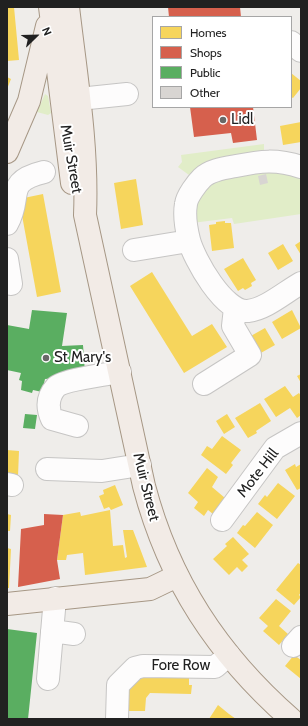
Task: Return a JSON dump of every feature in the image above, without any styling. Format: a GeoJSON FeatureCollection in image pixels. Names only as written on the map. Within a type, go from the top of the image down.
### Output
{"type":"FeatureCollection","features":[{"type":"Feature","properties":{"kind":"main road","name":"Muir Street"},"geometry":{"type":"LineString","coordinates":[[50,7],[70,101]]}},
{"type":"Feature","properties":{"kind":"main road","name":"Muir Street"},"geometry":{"type":"LineString","coordinates":[[7,152],[23,118],[34,84],[50,7]]}},
{"type":"Feature","properties":{"kind":"main road","name":"Muir Street"},"geometry":{"type":"LineString","coordinates":[[68,7],[73,190],[85,215],[140,465],[155,523],[177,576],[194,608],[228,655],[291,719]]}},
{"type":"Feature","properties":{"kind":"main road"},"geometry":{"type":"LineString","coordinates":[[7,604],[150,589],[177,576]]}},
{"type":"Feature","properties":{"kind":"street"},"geometry":{"type":"LineString","coordinates":[[292,43],[301,51]]}},
{"type":"Feature","properties":{"kind":"street"},"geometry":{"type":"LineString","coordinates":[[70,101],[127,94]]}},
{"type":"Feature","properties":{"kind":"street"},"geometry":{"type":"LineString","coordinates":[[301,167],[284,162],[265,160],[212,172],[202,178],[186,202],[185,221],[189,241],[213,286],[235,308],[247,311],[262,306],[301,283]]}},
{"type":"Feature","properties":{"kind":"street"},"geometry":{"type":"LineString","coordinates":[[7,224],[18,185],[22,179],[44,172]]}},
{"type":"Feature","properties":{"kind":"street"},"geometry":{"type":"LineString","coordinates":[[134,250],[189,241]]}},
{"type":"Feature","properties":{"kind":"street"},"geometry":{"type":"LineString","coordinates":[[7,259],[11,284]]}},
{"type":"Feature","properties":{"kind":"street"},"geometry":{"type":"LineString","coordinates":[[204,384],[250,355],[233,326],[235,308]]}},
{"type":"Feature","properties":{"kind":"street"},"geometry":{"type":"LineString","coordinates":[[77,426],[52,419],[48,409],[50,398],[57,386],[67,382],[120,372]]}},
{"type":"Feature","properties":{"kind":"street","name":"Mote Hill"},"geometry":{"type":"LineString","coordinates":[[222,520],[275,448],[301,433]]}},
{"type":"Feature","properties":{"kind":"street"},"geometry":{"type":"LineString","coordinates":[[47,469],[102,471],[140,465]]}},
{"type":"Feature","properties":{"kind":"street"},"geometry":{"type":"LineString","coordinates":[[48,679],[55,598]]}},
{"type":"Feature","properties":{"kind":"street"},"geometry":{"type":"LineString","coordinates":[[52,632],[74,634]]}},
{"type":"Feature","properties":{"kind":"street","name":"Fore Row"},"geometry":{"type":"LineString","coordinates":[[117,717],[118,685],[137,667],[216,667],[228,655]]}},
{"type":"Feature","properties":{"kind":"green space"},"geometry":{"type":"Polygon","coordinates":[[[45,94],[48,96],[51,113],[48,115],[37,112],[45,94]]]}},
{"type":"Feature","properties":{"kind":"green space"},"geometry":{"type":"Polygon","coordinates":[[[264,144],[264,151],[234,155],[214,160],[205,163],[189,175],[178,167],[182,162],[181,155],[264,144]]]}},
{"type":"Feature","properties":{"kind":"green space"},"geometry":{"type":"Polygon","coordinates":[[[269,172],[286,174],[301,179],[301,214],[234,224],[232,218],[192,223],[196,199],[215,178],[269,172]]]}},
{"type":"Feature","properties":{"kind":"building: Homes"},"geometry":{"type":"Polygon","coordinates":[[[7,7],[14,7],[19,60],[7,61],[7,7]]]}},
{"type":"Feature","properties":{"kind":"building: Homes"},"geometry":{"type":"Polygon","coordinates":[[[292,74],[301,81],[301,88],[293,98],[292,74]]]}},
{"type":"Feature","properties":{"kind":"building: Homes"},"geometry":{"type":"Polygon","coordinates":[[[7,77],[11,79],[7,89],[7,77]]]}},
{"type":"Feature","properties":{"kind":"building: Homes"},"geometry":{"type":"Polygon","coordinates":[[[301,122],[301,142],[283,145],[280,126],[301,122]]]}},
{"type":"Feature","properties":{"kind":"building: Homes"},"geometry":{"type":"Polygon","coordinates":[[[136,179],[143,225],[121,229],[114,183],[136,179]]]}},
{"type":"Feature","properties":{"kind":"building: Homes"},"geometry":{"type":"Polygon","coordinates":[[[43,194],[61,292],[37,297],[19,199],[43,194]]]}},
{"type":"Feature","properties":{"kind":"building: Homes"},"geometry":{"type":"Polygon","coordinates":[[[225,221],[225,223],[231,223],[234,248],[212,251],[209,225],[216,224],[216,222],[225,221]]]}},
{"type":"Feature","properties":{"kind":"building: Homes"},"geometry":{"type":"Polygon","coordinates":[[[301,241],[301,255],[295,245],[301,241]]]}},
{"type":"Feature","properties":{"kind":"building: Homes"},"geometry":{"type":"Polygon","coordinates":[[[283,244],[293,261],[278,270],[268,253],[283,244]]]}},
{"type":"Feature","properties":{"kind":"building: Homes"},"geometry":{"type":"Polygon","coordinates":[[[243,258],[256,280],[251,283],[252,286],[245,290],[243,288],[238,291],[224,269],[243,258]]]}},
{"type":"Feature","properties":{"kind":"building: Homes"},"geometry":{"type":"Polygon","coordinates":[[[152,272],[192,336],[212,324],[227,347],[184,373],[130,286],[152,272]]]}},
{"type":"Feature","properties":{"kind":"building: Homes"},"geometry":{"type":"Polygon","coordinates":[[[292,310],[301,328],[282,339],[272,322],[292,310]]]}},
{"type":"Feature","properties":{"kind":"building: Homes"},"geometry":{"type":"Polygon","coordinates":[[[265,328],[275,345],[259,354],[249,337],[265,328]]]}},
{"type":"Feature","properties":{"kind":"building: Homes"},"geometry":{"type":"Polygon","coordinates":[[[301,374],[301,383],[297,376],[301,374]]]}},
{"type":"Feature","properties":{"kind":"building: Homes"},"geometry":{"type":"Polygon","coordinates":[[[285,386],[293,397],[299,393],[301,396],[301,415],[297,418],[290,408],[276,417],[264,399],[285,386]]]}},
{"type":"Feature","properties":{"kind":"building: Homes"},"geometry":{"type":"Polygon","coordinates":[[[260,403],[271,421],[256,431],[257,433],[248,438],[235,418],[260,403]]]}},
{"type":"Feature","properties":{"kind":"building: Homes"},"geometry":{"type":"Polygon","coordinates":[[[227,414],[235,427],[224,434],[216,421],[227,414]]]}},
{"type":"Feature","properties":{"kind":"building: Homes"},"geometry":{"type":"Polygon","coordinates":[[[222,436],[241,450],[231,463],[233,465],[226,474],[201,455],[207,446],[212,449],[222,436]]]}},
{"type":"Feature","properties":{"kind":"building: Homes"},"geometry":{"type":"Polygon","coordinates":[[[7,450],[19,451],[18,476],[7,476],[7,450]]]}},
{"type":"Feature","properties":{"kind":"building: Homes"},"geometry":{"type":"Polygon","coordinates":[[[295,464],[296,467],[301,464],[301,488],[297,490],[285,470],[295,464]]]}},
{"type":"Feature","properties":{"kind":"building: Homes"},"geometry":{"type":"Polygon","coordinates":[[[207,468],[218,477],[212,487],[225,498],[213,514],[208,510],[204,516],[194,508],[198,502],[188,493],[207,468]]]}},
{"type":"Feature","properties":{"kind":"building: Homes"},"geometry":{"type":"Polygon","coordinates":[[[278,483],[295,496],[277,519],[258,504],[265,495],[267,497],[278,483]]]}},
{"type":"Feature","properties":{"kind":"building: Homes"},"geometry":{"type":"Polygon","coordinates":[[[115,485],[123,505],[111,510],[109,507],[104,509],[99,496],[104,494],[103,490],[115,485]]]}},
{"type":"Feature","properties":{"kind":"building: Homes"},"geometry":{"type":"Polygon","coordinates":[[[110,510],[113,546],[123,545],[125,558],[127,557],[123,530],[133,530],[147,567],[85,575],[83,553],[67,555],[66,560],[57,560],[63,515],[80,512],[81,516],[110,510]]]}},
{"type":"Feature","properties":{"kind":"building: Homes"},"geometry":{"type":"Polygon","coordinates":[[[257,512],[273,525],[255,548],[237,533],[257,512]]]}},
{"type":"Feature","properties":{"kind":"building: Homes"},"geometry":{"type":"Polygon","coordinates":[[[7,514],[11,515],[10,531],[7,531],[7,514]]]}},
{"type":"Feature","properties":{"kind":"building: Homes"},"geometry":{"type":"Polygon","coordinates":[[[233,537],[249,554],[242,560],[248,566],[242,572],[237,567],[229,575],[213,559],[227,546],[225,544],[233,537]]]}},
{"type":"Feature","properties":{"kind":"building: Homes"},"geometry":{"type":"Polygon","coordinates":[[[7,548],[11,549],[9,588],[7,588],[7,548]]]}},
{"type":"Feature","properties":{"kind":"building: Homes"},"geometry":{"type":"Polygon","coordinates":[[[298,563],[301,565],[301,592],[299,595],[301,597],[294,605],[276,590],[298,563]]]}},
{"type":"Feature","properties":{"kind":"building: Homes"},"geometry":{"type":"Polygon","coordinates":[[[276,599],[291,611],[279,626],[288,634],[279,645],[263,631],[268,626],[259,618],[276,599]]]}},
{"type":"Feature","properties":{"kind":"building: Homes"},"geometry":{"type":"Polygon","coordinates":[[[294,655],[301,660],[301,679],[285,666],[294,655]]]}},
{"type":"Feature","properties":{"kind":"building: Homes"},"geometry":{"type":"Polygon","coordinates":[[[141,675],[189,676],[189,685],[192,685],[191,694],[150,693],[146,698],[145,711],[127,711],[127,688],[141,675]]]}},
{"type":"Feature","properties":{"kind":"building: Homes"},"geometry":{"type":"Polygon","coordinates":[[[218,705],[229,714],[236,719],[209,719],[218,705]]]}},
{"type":"Feature","properties":{"kind":"building: Shops"},"geometry":{"type":"Polygon","coordinates":[[[168,7],[240,7],[241,16],[169,16],[168,7]]]}},
{"type":"Feature","properties":{"kind":"building: Shops","name":"Lidl"},"geometry":{"type":"Polygon","coordinates":[[[190,108],[253,108],[257,140],[233,143],[231,133],[194,137],[190,108]]]}},
{"type":"Feature","properties":{"kind":"building: Shops"},"geometry":{"type":"Polygon","coordinates":[[[44,514],[63,515],[57,560],[60,579],[18,587],[21,529],[44,525],[44,514]]]}},
{"type":"Feature","properties":{"kind":"building: Public","name":"St Mary's"},"geometry":{"type":"Polygon","coordinates":[[[32,310],[67,313],[62,346],[83,345],[85,372],[72,377],[45,379],[42,392],[33,390],[32,393],[21,390],[22,381],[19,380],[21,373],[7,370],[7,325],[29,329],[32,310]]]}},
{"type":"Feature","properties":{"kind":"building: Public"},"geometry":{"type":"Polygon","coordinates":[[[25,414],[37,415],[35,429],[23,428],[25,414]]]}},
{"type":"Feature","properties":{"kind":"building: Public"},"geometry":{"type":"Polygon","coordinates":[[[7,629],[37,633],[28,719],[7,719],[7,629]]]}},
{"type":"Feature","properties":{"kind":"building: Other"},"geometry":{"type":"Polygon","coordinates":[[[266,174],[268,183],[260,185],[258,176],[266,174]]]}},
{"type":"Feature","properties":{"kind":"place","name":"Lidl"},"geometry":{"type":"Point","coordinates":[223,120]}},
{"type":"Feature","properties":{"kind":"place","name":"St Mary's"},"geometry":{"type":"Point","coordinates":[46,358]}}]}
